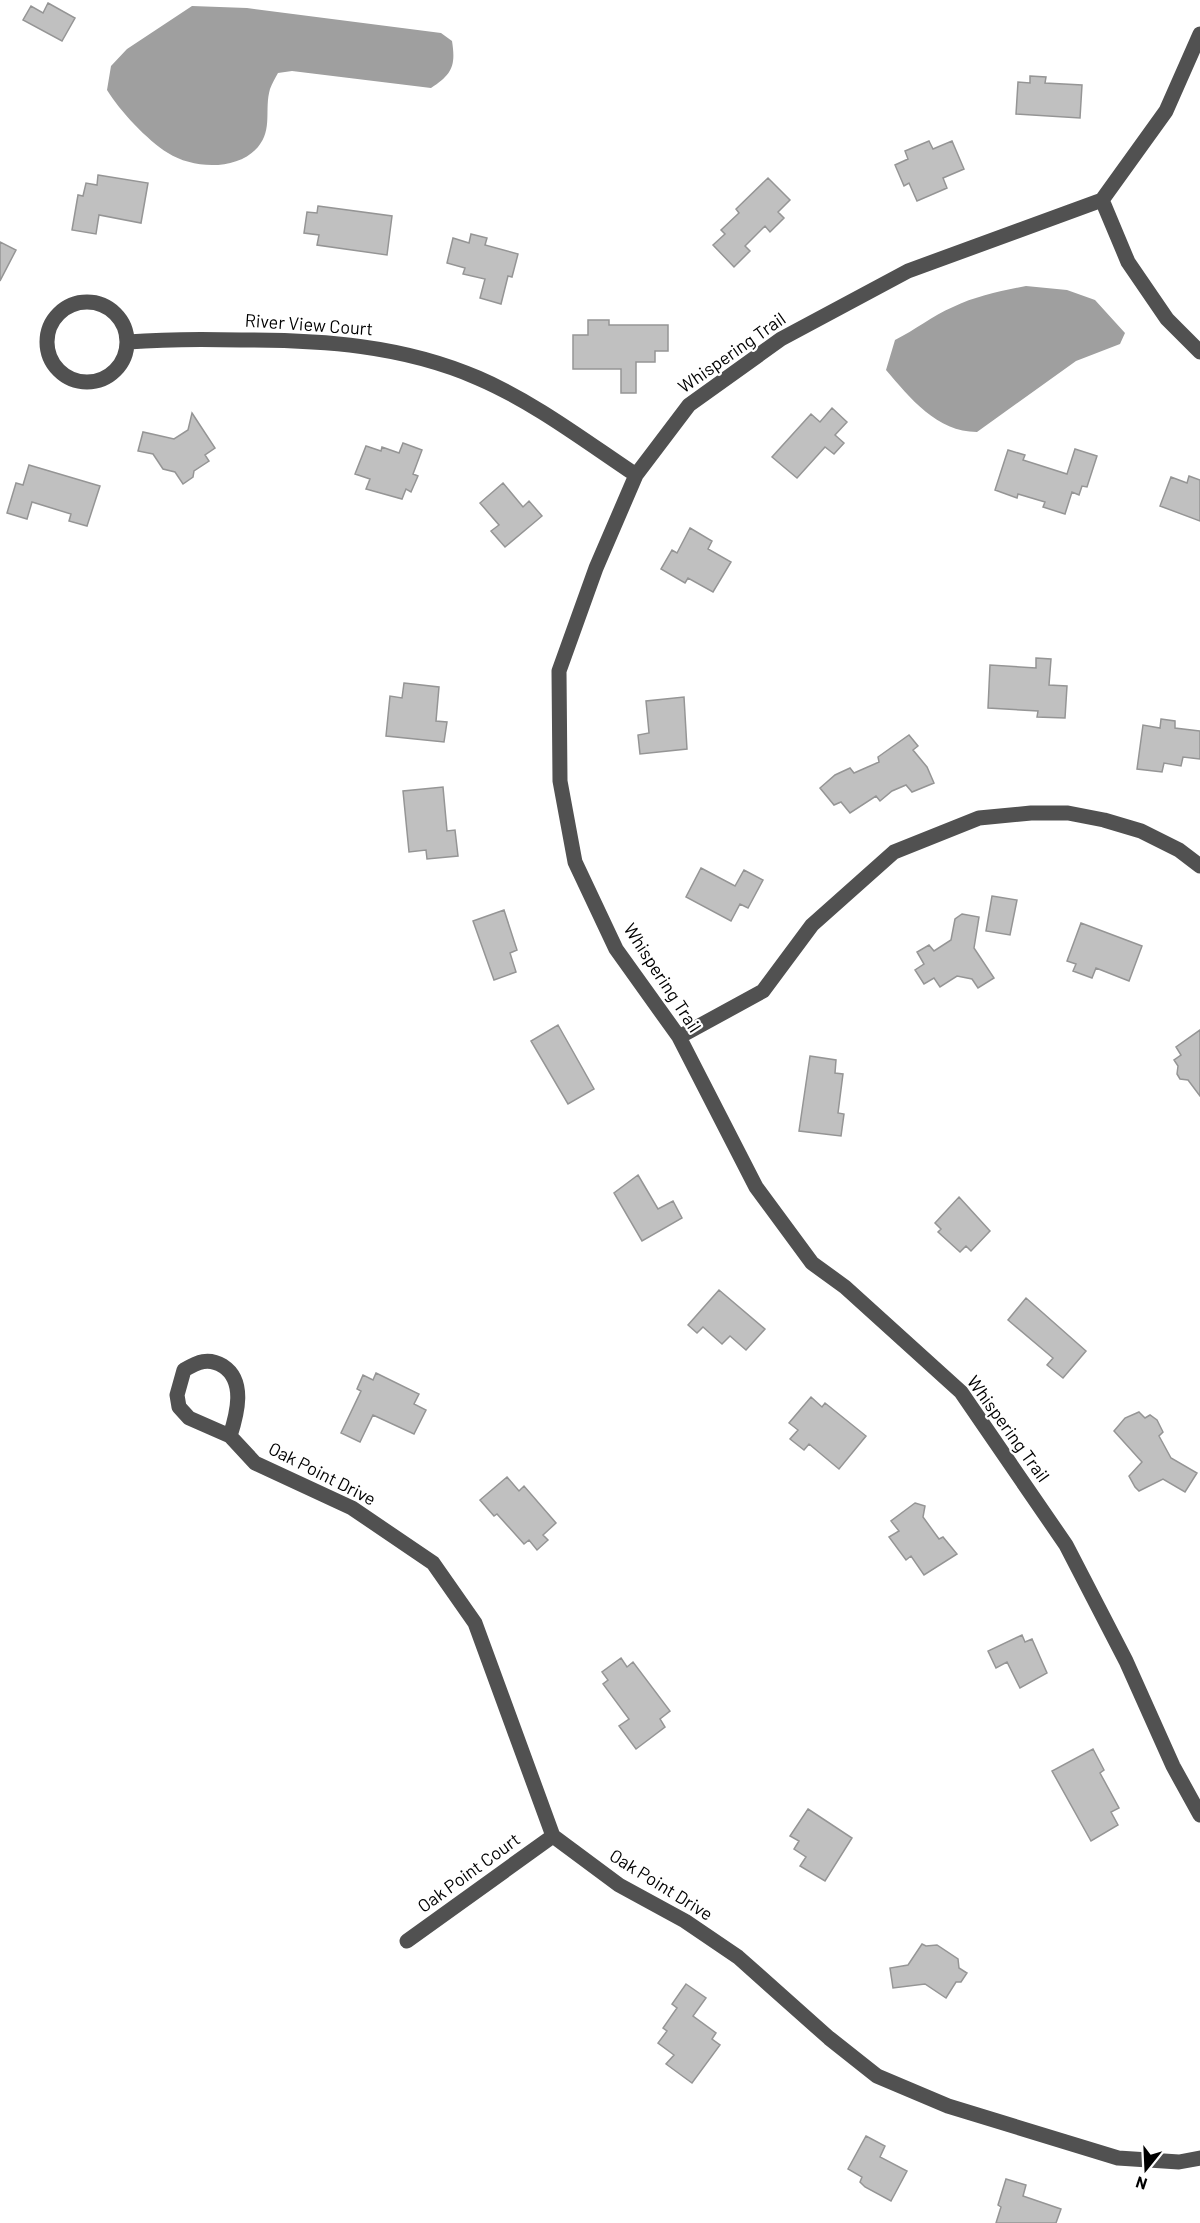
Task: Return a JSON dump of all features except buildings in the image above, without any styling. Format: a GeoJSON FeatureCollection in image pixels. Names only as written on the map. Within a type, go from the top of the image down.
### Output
{"type":"FeatureCollection","features":[{"type":"Feature","properties":{"kind":"street"},"geometry":{"type":"LineString","coordinates":[[1200,34],[1166,111],[1102,201],[1128,262],[1167,319],[1200,352]]}},
{"type":"Feature","properties":{"kind":"street","name":"Whispering Trail"},"geometry":{"type":"LineString","coordinates":[[1102,201],[908,271],[781,339],[689,405],[636,475],[596,568],[559,671],[560,781],[575,862],[616,950],[680,1037],[756,1187],[812,1263],[845,1287],[961,1392],[1066,1545],[1126,1661],[1173,1766],[1200,1815]]}},
{"type":"Feature","properties":{"kind":"street"},"geometry":{"type":"LineString","coordinates":[[80,302],[94,302],[108,307],[118,316],[125,328],[128,342],[120,366],[111,375],[87,383],[74,381],[58,370],[48,354],[46,341],[49,327],[56,315],[80,302]]}},
{"type":"Feature","properties":{"kind":"street","name":"River View Court"},"geometry":{"type":"LineString","coordinates":[[128,342],[176,339],[327,342],[366,346],[428,360],[478,378],[523,401],[636,475]]}},
{"type":"Feature","properties":{"kind":"street"},"geometry":{"type":"LineString","coordinates":[[680,1037],[763,992],[812,926],[894,852],[979,818],[1030,813],[1068,813],[1104,820],[1141,831],[1179,850],[1200,866]]}},
{"type":"Feature","properties":{"kind":"street","name":"Oak Point Drive"},"geometry":{"type":"LineString","coordinates":[[230,1436],[237,1405],[237,1388],[230,1371],[213,1360],[198,1362],[184,1370],[177,1395],[179,1407],[189,1418],[230,1436],[255,1463],[352,1508],[433,1563],[475,1623],[553,1836],[619,1885],[685,1921],[738,1957],[829,2038],[878,2076],[948,2106],[1118,2158],[1179,2162],[1200,2158]]}},
{"type":"Feature","properties":{"kind":"street","name":"Oak Point Court"},"geometry":{"type":"LineString","coordinates":[[407,1941],[553,1836]]}},
{"type":"Feature","properties":{"kind":"shaded area"},"geometry":{"type":"Polygon","coordinates":[[[192,6],[247,8],[441,33],[452,41],[453,63],[448,74],[431,88],[292,71],[278,73],[270,89],[267,126],[263,140],[258,147],[249,155],[227,164],[190,162],[168,153],[151,141],[126,116],[107,90],[111,66],[127,49],[192,6]]]}},
{"type":"Feature","properties":{"kind":"shaded area"},"geometry":{"type":"Polygon","coordinates":[[[1026,286],[1067,290],[1095,300],[1125,333],[1120,344],[1076,361],[977,432],[949,426],[937,420],[915,402],[886,370],[895,340],[962,303],[1026,286]]]}}]}
